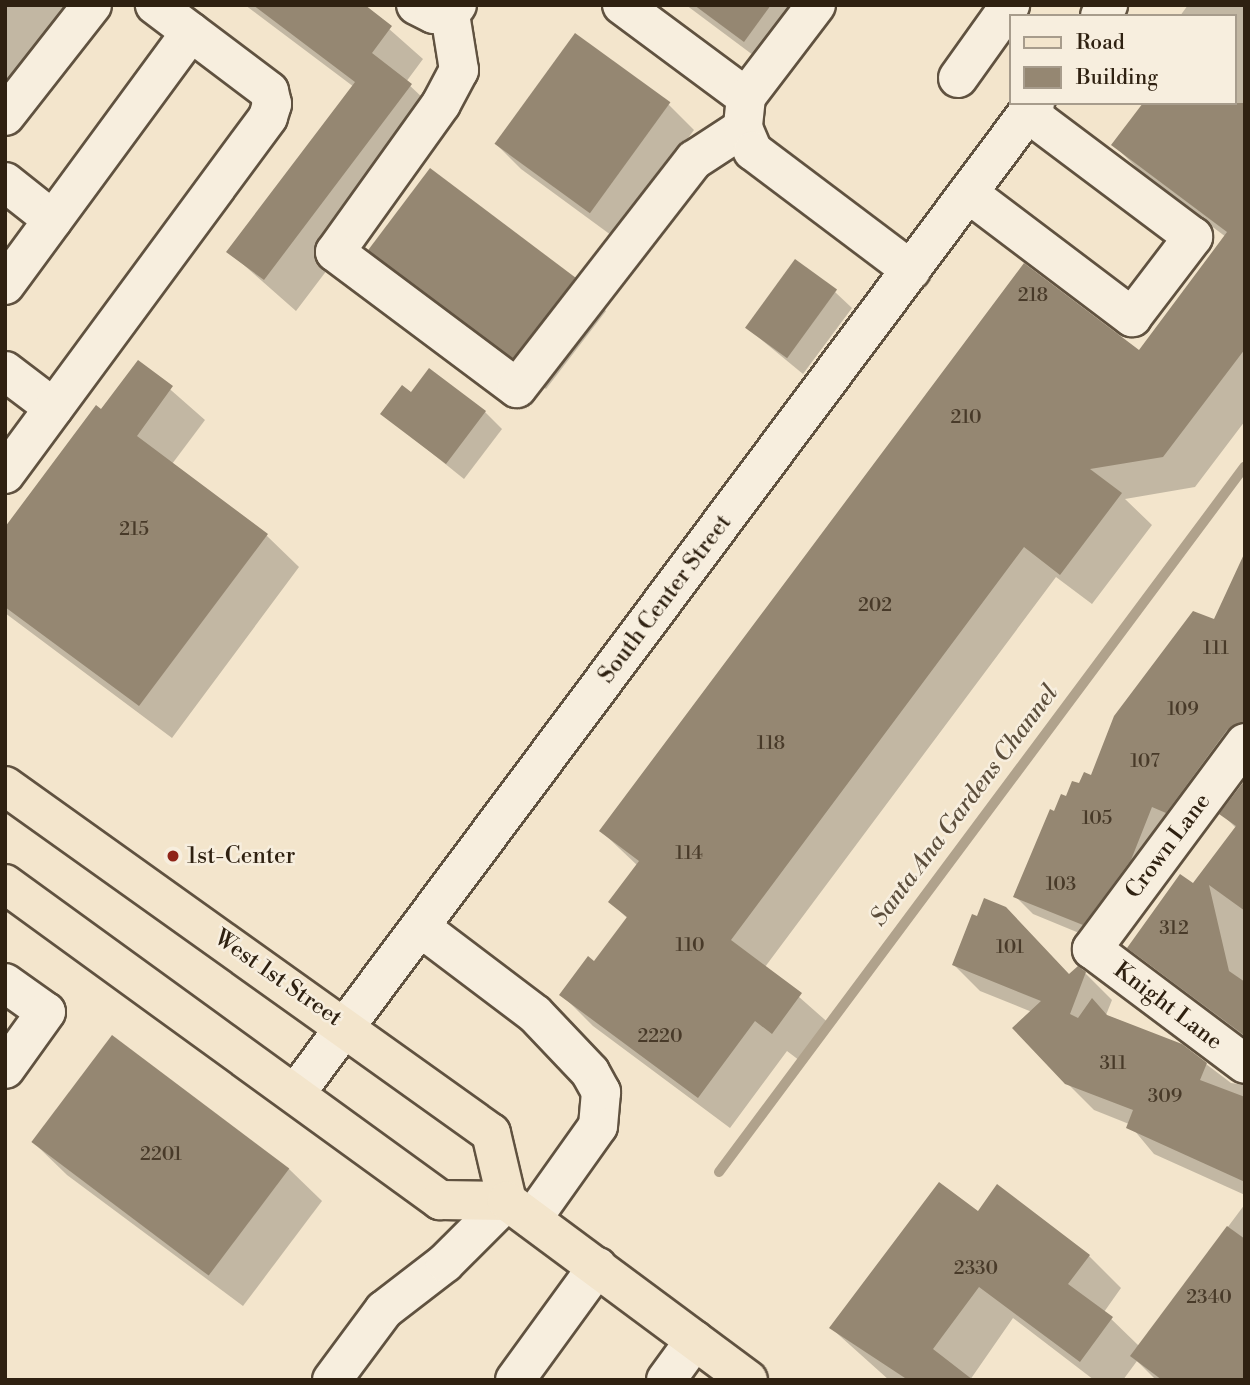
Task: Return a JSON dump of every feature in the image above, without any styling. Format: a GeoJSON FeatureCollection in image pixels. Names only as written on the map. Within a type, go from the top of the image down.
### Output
{"type":"FeatureCollection","features":[{"type":"Feature","properties":{"kind":"main road","name":"West 1st Street"},"geometry":{"type":"LineString","coordinates":[[5,786],[346,1026],[491,1133],[519,1210]]}},
{"type":"Feature","properties":{"kind":"main road"},"geometry":{"type":"LineString","coordinates":[[8,891],[440,1200],[519,1210],[748,1380]]}},
{"type":"Feature","properties":{"kind":"street"},"geometry":{"type":"LineString","coordinates":[[5,116],[92,5]]}},
{"type":"Feature","properties":{"kind":"street"},"geometry":{"type":"LineString","coordinates":[[5,474],[268,117],[272,104],[269,91],[155,5]]}},
{"type":"Feature","properties":{"kind":"street"},"geometry":{"type":"LineString","coordinates":[[622,5],[744,113],[753,151],[911,270]]}},
{"type":"Feature","properties":{"kind":"street"},"geometry":{"type":"LineString","coordinates":[[441,8],[459,70],[440,104],[335,252],[517,388],[694,160],[744,113],[816,5]]}},
{"type":"Feature","properties":{"kind":"street"},"geometry":{"type":"LineString","coordinates":[[958,78],[1010,5]]}},
{"type":"Feature","properties":{"kind":"street"},"geometry":{"type":"LineString","coordinates":[[5,285],[191,32]]}},
{"type":"Feature","properties":{"kind":"street"},"geometry":{"type":"LineString","coordinates":[[968,193],[1132,317],[1193,237],[1032,108]]}},
{"type":"Feature","properties":{"kind":"street","name":"South Center Street"},"geometry":{"type":"LineString","coordinates":[[295,1094],[1032,108]]}},
{"type":"Feature","properties":{"kind":"street"},"geometry":{"type":"LineString","coordinates":[[5,182],[53,220]]}},
{"type":"Feature","properties":{"kind":"street"},"geometry":{"type":"LineString","coordinates":[[5,371],[54,408]]}},
{"type":"Feature","properties":{"kind":"street","name":"Crown Lane"},"geometry":{"type":"LineString","coordinates":[[1092,948],[1245,743]]}},
{"type":"Feature","properties":{"kind":"street"},"geometry":{"type":"LineString","coordinates":[[332,1380],[384,1310],[519,1210],[598,1126],[601,1092],[590,1072],[535,1014],[420,927]]}},
{"type":"Feature","properties":{"kind":"street","name":"Knight Lane"},"geometry":{"type":"LineString","coordinates":[[1092,948],[1245,1064]]}},
{"type":"Feature","properties":{"kind":"street"},"geometry":{"type":"LineString","coordinates":[[5,983],[46,1012],[5,1069]]}},
{"type":"Feature","properties":{"kind":"street"},"geometry":{"type":"LineString","coordinates":[[514,1380],[597,1267]]}},
{"type":"Feature","properties":{"kind":"street"},"geometry":{"type":"LineString","coordinates":[[666,1380],[695,1340]]}},
{"type":"Feature","properties":{"kind":"building"},"geometry":{"type":"Polygon","coordinates":[[[253,5],[365,5],[392,26],[372,53],[412,84],[264,280],[226,252],[355,82],[253,5]]]}},
{"type":"Feature","properties":{"kind":"building"},"geometry":{"type":"Polygon","coordinates":[[[694,5],[771,5],[744,42],[694,5]]]}},
{"type":"Feature","properties":{"kind":"building"},"geometry":{"type":"Polygon","coordinates":[[[575,33],[670,102],[590,213],[494,144],[575,33]]]}},
{"type":"Feature","properties":{"kind":"building"},"geometry":{"type":"Polygon","coordinates":[[[1245,103],[1245,349],[1163,457],[1090,469],[1122,493],[1060,575],[1024,547],[731,940],[802,993],[772,1034],[755,1021],[698,1098],[559,995],[588,956],[594,961],[627,917],[608,902],[639,861],[599,831],[1024,263],[1139,350],[1227,232],[1111,145],[1141,105],[1245,103]]]}},
{"type":"Feature","properties":{"kind":"building"},"geometry":{"type":"Polygon","coordinates":[[[430,168],[575,278],[513,360],[368,250],[430,168]]]}},
{"type":"Feature","properties":{"kind":"building"},"geometry":{"type":"Polygon","coordinates":[[[795,259],[837,290],[787,358],[745,328],[795,259]]]}},
{"type":"Feature","properties":{"kind":"building"},"geometry":{"type":"Polygon","coordinates":[[[138,360],[173,386],[137,436],[268,534],[139,706],[5,607],[5,527],[96,405],[101,409],[138,360]]]}},
{"type":"Feature","properties":{"kind":"building"},"geometry":{"type":"Polygon","coordinates":[[[429,368],[486,411],[446,464],[380,414],[402,385],[411,392],[429,368]]]}},
{"type":"Feature","properties":{"kind":"building"},"geometry":{"type":"Polygon","coordinates":[[[1245,552],[1245,722],[1227,730],[1166,813],[1152,807],[1131,860],[1083,925],[1013,897],[1050,809],[1054,811],[1061,794],[1066,796],[1072,781],[1079,783],[1084,772],[1091,775],[1114,716],[1193,611],[1214,619],[1245,552]]]}},
{"type":"Feature","properties":{"kind":"building"},"geometry":{"type":"Polygon","coordinates":[[[1245,780],[1245,911],[1209,885],[1229,971],[1245,982],[1245,1036],[1127,948],[1180,874],[1193,883],[1236,826],[1219,814],[1245,780]]]}},
{"type":"Feature","properties":{"kind":"building"},"geometry":{"type":"Polygon","coordinates":[[[984,898],[1006,907],[1069,974],[1078,966],[1086,972],[1070,1014],[1078,1018],[1092,998],[1107,1015],[1182,1044],[1207,1063],[1200,1080],[1245,1097],[1245,1182],[1126,1128],[1133,1110],[1065,1084],[1012,1028],[1041,1001],[952,965],[972,914],[977,916],[984,898]]]}},
{"type":"Feature","properties":{"kind":"building"},"geometry":{"type":"Polygon","coordinates":[[[112,1035],[289,1169],[209,1276],[31,1142],[112,1035]]]}},
{"type":"Feature","properties":{"kind":"building"},"geometry":{"type":"Polygon","coordinates":[[[939,1182],[978,1211],[997,1184],[1090,1255],[1068,1284],[1113,1317],[1080,1362],[979,1287],[933,1349],[973,1380],[908,1380],[829,1328],[939,1182]]]}},
{"type":"Feature","properties":{"kind":"building"},"geometry":{"type":"Polygon","coordinates":[[[1227,1226],[1245,1239],[1245,1380],[1162,1380],[1130,1356],[1227,1226]]]}},
{"type":"Feature","properties":{"kind":"waterway","name":"Santa Ana Gardens Channel"},"geometry":{"type":"LineString","coordinates":[[719,1172],[1245,466]]}},
{"type":"Feature","properties":{"kind":"place","name":"1st-Center"},"geometry":{"type":"Point","coordinates":[173,856]}}]}
